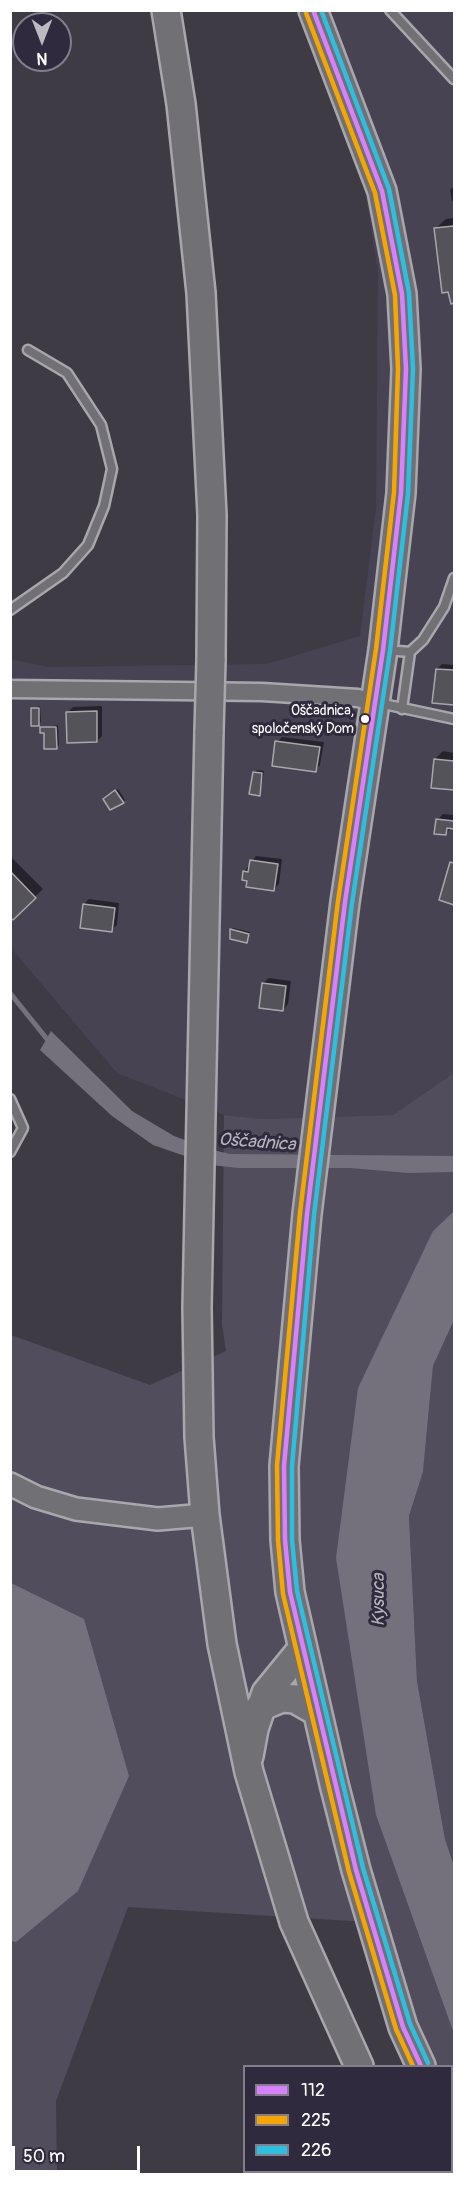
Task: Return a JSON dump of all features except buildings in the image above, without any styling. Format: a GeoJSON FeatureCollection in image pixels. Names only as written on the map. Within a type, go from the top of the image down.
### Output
{"type":"FeatureCollection","features":[{"type":"Feature","properties":{"kind":"main road"},"geometry":{"type":"LineString","coordinates":[[166,10],[194,207],[206,358],[212,515],[211,662],[198,1180],[199,1413],[205,1515],[222,1644],[249,1772],[294,1922],[358,2065]]}},
{"type":"Feature","properties":{"kind":"main road"},"geometry":{"type":"LineString","coordinates":[[313,10],[382,191],[402,294],[406,353],[404,440],[382,650],[389,706],[345,903],[307,1214],[284,1466],[285,1540],[290,1592],[302,1649],[359,1881],[403,2026],[420,2065]]}},
{"type":"Feature","properties":{"kind":"main road"},"geometry":{"type":"LineString","coordinates":[[249,1772],[250,1745],[260,1707],[273,1681],[302,1649]]}},
{"type":"Feature","properties":{"kind":"main road"},"geometry":{"type":"LineString","coordinates":[[260,1707],[276,1700],[295,1699],[316,1711]]}},
{"type":"Feature","properties":{"kind":"street"},"geometry":{"type":"LineString","coordinates":[[10,689],[262,692],[358,698],[389,706]]}},
{"type":"Feature","properties":{"kind":"street"},"geometry":{"type":"LineString","coordinates":[[10,1484],[36,1497],[76,1509],[158,1519],[205,1515]]}},
{"type":"Feature","properties":{"kind":"lane"},"geometry":{"type":"LineString","coordinates":[[390,10],[454,79]]}},
{"type":"Feature","properties":{"kind":"lane"},"geometry":{"type":"LineString","coordinates":[[10,610],[63,573],[88,545],[104,506],[112,469],[102,425],[67,373],[28,350]]}},
{"type":"Feature","properties":{"kind":"lane"},"geometry":{"type":"LineString","coordinates":[[454,578],[444,607],[423,640],[410,652],[389,706],[454,719]]}},
{"type":"Feature","properties":{"kind":"lane"},"geometry":{"type":"LineString","coordinates":[[382,650],[410,652]]}},
{"type":"Feature","properties":{"kind":"lane"},"geometry":{"type":"LineString","coordinates":[[10,1100],[23,1128],[10,1152]]}},
{"type":"Feature","properties":{"kind":"shaded area"},"geometry":{"type":"Polygon","coordinates":[[[303,11],[454,11],[454,1073],[393,1115],[262,1119],[224,1115],[117,1073],[11,948],[10,659],[48,667],[267,664],[360,636],[376,508],[378,272],[361,166],[303,11]]]}},
{"type":"Feature","properties":{"kind":"shaded area"},"geometry":{"type":"Polygon","coordinates":[[[454,1073],[454,1211],[433,1231],[376,1815],[454,2034],[454,2141],[453,2065],[416,2065],[367,1922],[128,1907],[56,2101],[57,2174],[11,2174],[11,1335],[150,1385],[226,1351],[222,1324],[224,1115],[262,1119],[393,1115],[454,1073]]]}},
{"type":"Feature","properties":{"kind":"shaded area"},"geometry":{"type":"Polygon","coordinates":[[[454,1320],[454,1866],[445,1839],[417,1681],[409,1516],[423,1472],[433,1366],[454,1320]]]}},
{"type":"Feature","properties":{"kind":"water"},"geometry":{"type":"Polygon","coordinates":[[[51,1031],[132,1111],[174,1136],[209,1149],[230,1154],[454,1156],[454,1172],[408,1173],[350,1168],[238,1168],[211,1165],[153,1145],[112,1116],[40,1050],[51,1031]]]}},
{"type":"Feature","properties":{"kind":"water","name":"Kysuca"},"geometry":{"type":"Polygon","coordinates":[[[454,1211],[454,1320],[433,1366],[423,1472],[409,1516],[417,1681],[445,1839],[454,1866],[454,2034],[376,1815],[336,1558],[358,1388],[433,1231],[454,1211]]]}},
{"type":"Feature","properties":{"kind":"water"},"geometry":{"type":"Polygon","coordinates":[[[11,1583],[84,1619],[129,1776],[78,1891],[16,1942],[10,1941],[11,1583]]]}},
{"type":"Feature","properties":{"kind":"waterway","name":"Oščadnica"},"geometry":{"type":"LineString","coordinates":[[10,993],[51,1044]]}},
{"type":"Feature","properties":{"kind":"transit line","name":"112"},"geometry":{"type":"LineString","coordinates":[[313,10],[382,191],[402,294],[406,369],[401,493],[383,650],[345,902],[307,1214],[284,1466],[285,1540],[290,1592],[356,1870],[403,2027],[421,2065]]}},
{"type":"Feature","properties":{"kind":"transit line","name":"226"},"geometry":{"type":"LineString","coordinates":[[321,10],[389,189],[409,293],[413,369],[408,494],[390,651],[352,903],[314,1215],[292,1466],[292,1540],[297,1591],[363,1868],[410,2024],[428,2063]]}},
{"type":"Feature","properties":{"kind":"transit line","name":"225"},"geometry":{"type":"LineString","coordinates":[[306,13],[375,193],[395,295],[398,369],[394,492],[376,649],[338,901],[300,1213],[277,1465],[278,1540],[283,1594],[349,1872],[396,2029],[413,2065]]}},
{"type":"Feature","properties":{"kind":"place","name":"Oščadnica, spoločenský Dom"},"geometry":{"type":"Point","coordinates":[365,719]}}]}
